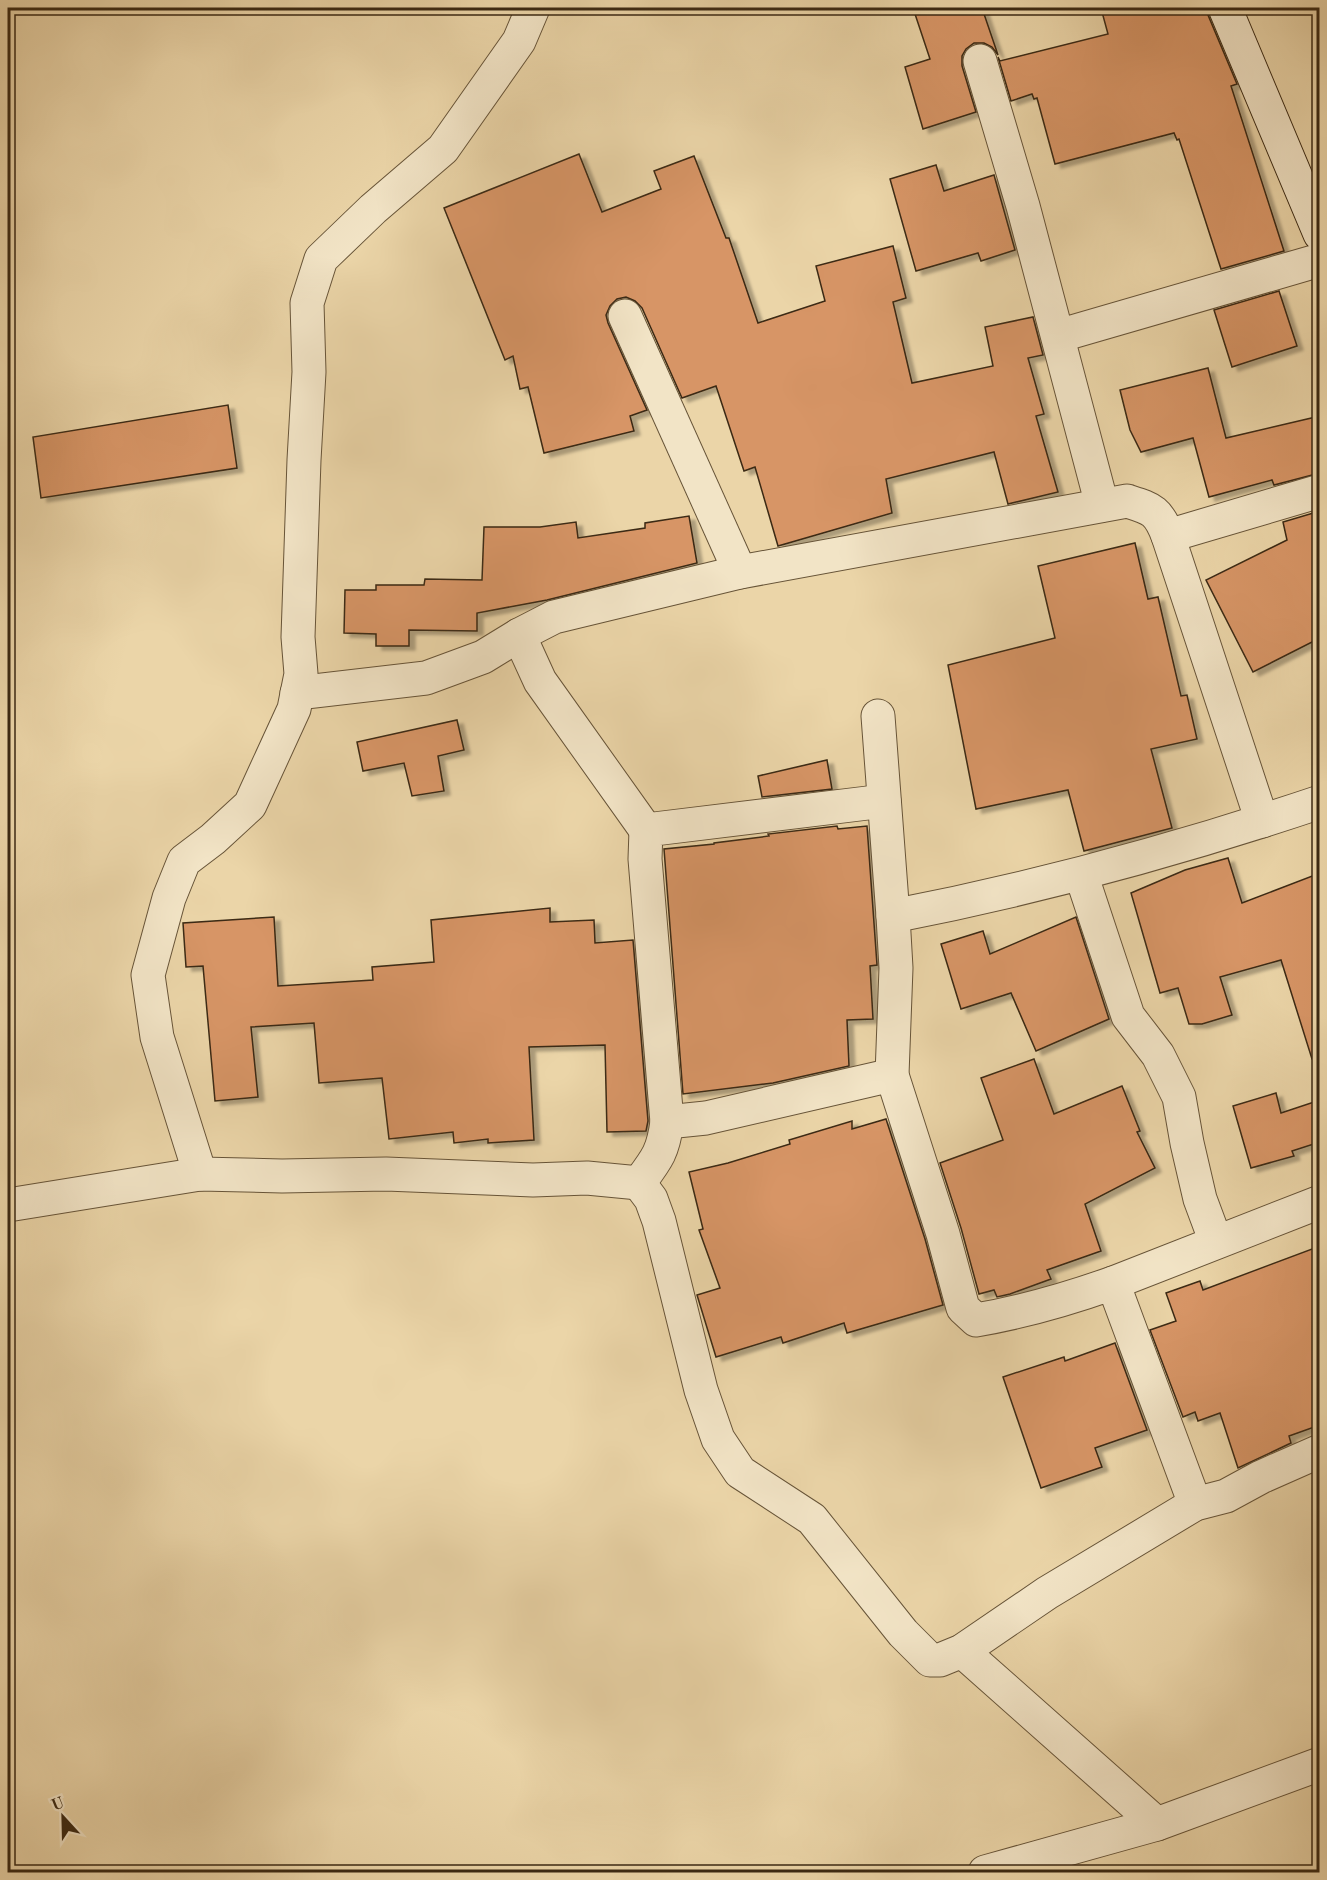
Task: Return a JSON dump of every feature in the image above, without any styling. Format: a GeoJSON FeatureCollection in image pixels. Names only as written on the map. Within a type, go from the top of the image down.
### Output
{"type":"FeatureCollection","features":[{"type":"Feature","properties":{"kind":"street"},"geometry":{"type":"LineString","coordinates":[[200,1174],[157,1037],[148,975],[169,898],[184,861],[213,839],[250,805],[294,709],[301,674],[298,625],[309,372],[307,303],[321,259],[372,208],[443,149],[519,41],[533,8]]}},
{"type":"Feature","properties":{"kind":"street"},"geometry":{"type":"LineString","coordinates":[[1225,8],[1311,189],[1320,234]]}},
{"type":"Feature","properties":{"kind":"street"},"geometry":{"type":"LineString","coordinates":[[980,61],[1023,206],[1102,505]]}},
{"type":"Feature","properties":{"kind":"street"},"geometry":{"type":"LineString","coordinates":[[1058,336],[1320,260]]}},
{"type":"Feature","properties":{"kind":"street"},"geometry":{"type":"LineString","coordinates":[[625,315],[740,572]]}},
{"type":"Feature","properties":{"kind":"street"},"geometry":{"type":"LineString","coordinates":[[1168,536],[1320,490]]}},
{"type":"Feature","properties":{"kind":"street"},"geometry":{"type":"LineString","coordinates":[[297,693],[426,678],[483,657],[554,617],[740,572],[1127,501],[1152,509],[1163,523],[1262,821]]}},
{"type":"Feature","properties":{"kind":"street"},"geometry":{"type":"LineString","coordinates":[[519,635],[540,681],[645,830],[645,859],[667,1122],[664,1146],[639,1183]]}},
{"type":"Feature","properties":{"kind":"street"},"geometry":{"type":"LineString","coordinates":[[878,716],[896,968],[892,1075],[943,1234],[963,1308],[976,1320],[998,1317],[1078,1295],[1320,1202]]}},
{"type":"Feature","properties":{"kind":"street"},"geometry":{"type":"LineString","coordinates":[[645,830],[884,801]]}},
{"type":"Feature","properties":{"kind":"street"},"geometry":{"type":"LineString","coordinates":[[893,916],[1081,874],[1320,802]]}},
{"type":"Feature","properties":{"kind":"street"},"geometry":{"type":"LineString","coordinates":[[1081,874],[1128,1016],[1158,1055],[1179,1096],[1186,1143],[1200,1199],[1216,1242]]}},
{"type":"Feature","properties":{"kind":"street"},"geometry":{"type":"LineString","coordinates":[[667,1122],[706,1118],[892,1075]]}},
{"type":"Feature","properties":{"kind":"street"},"geometry":{"type":"LineString","coordinates":[[8,1205],[200,1174],[282,1176],[386,1174],[533,1180],[586,1178],[639,1183],[651,1199],[659,1221],[700,1390],[718,1439],[740,1472],[812,1519],[903,1633],[930,1660],[940,1660],[962,1651],[1047,1593],[1195,1504],[1226,1496],[1261,1477],[1320,1451]]}},
{"type":"Feature","properties":{"kind":"street"},"geometry":{"type":"LineString","coordinates":[[1113,1283],[1195,1504]]}},
{"type":"Feature","properties":{"kind":"street"},"geometry":{"type":"LineString","coordinates":[[962,1651],[1157,1824]]}},
{"type":"Feature","properties":{"kind":"street"},"geometry":{"type":"LineString","coordinates":[[985,1872],[1157,1824],[1320,1764]]}},
{"type":"Feature","properties":{"kind":"building"},"geometry":{"type":"Polygon","coordinates":[[[913,8],[982,8],[998,55],[992,47],[984,43],[974,43],[966,49],[962,56],[962,66],[976,112],[923,129],[905,67],[930,59],[913,8]]]}},
{"type":"Feature","properties":{"kind":"building"},"geometry":{"type":"Polygon","coordinates":[[[1150,8],[1207,8],[1237,84],[1231,86],[1284,251],[1221,269],[1179,139],[1177,140],[1174,133],[1055,164],[1037,98],[1034,99],[1032,94],[1011,101],[998,57],[1000,61],[1108,34],[1102,12],[1150,8]]]}},
{"type":"Feature","properties":{"kind":"building"},"geometry":{"type":"Polygon","coordinates":[[[579,154],[602,212],[661,189],[654,171],[694,156],[726,238],[729,238],[758,323],[825,301],[816,266],[893,246],[906,298],[893,302],[912,383],[993,366],[985,327],[1033,317],[1043,355],[1028,358],[1044,414],[1036,416],[1058,492],[1008,504],[994,452],[886,479],[892,513],[778,546],[755,467],[744,471],[716,386],[682,398],[642,308],[635,301],[626,297],[617,299],[610,306],[606,315],[647,410],[630,416],[634,431],[544,453],[528,387],[520,389],[513,356],[505,360],[444,208],[579,154]]]}},
{"type":"Feature","properties":{"kind":"building"},"geometry":{"type":"Polygon","coordinates":[[[936,165],[944,191],[994,175],[1015,250],[981,261],[978,253],[916,271],[890,179],[936,165]]]}},
{"type":"Feature","properties":{"kind":"building"},"geometry":{"type":"Polygon","coordinates":[[[1279,291],[1297,346],[1232,367],[1214,310],[1279,291]]]}},
{"type":"Feature","properties":{"kind":"building"},"geometry":{"type":"Polygon","coordinates":[[[1208,368],[1226,438],[1320,416],[1320,473],[1274,485],[1272,480],[1209,497],[1193,438],[1141,452],[1130,430],[1120,390],[1208,368]]]}},
{"type":"Feature","properties":{"kind":"building"},"geometry":{"type":"Polygon","coordinates":[[[228,405],[237,468],[41,498],[33,437],[228,405]]]}},
{"type":"Feature","properties":{"kind":"building"},"geometry":{"type":"Polygon","coordinates":[[[1320,511],[1320,638],[1253,672],[1206,580],[1287,540],[1283,522],[1320,511]]]}},
{"type":"Feature","properties":{"kind":"building"},"geometry":{"type":"Polygon","coordinates":[[[689,516],[697,563],[547,600],[477,613],[477,631],[409,630],[409,646],[376,646],[376,634],[344,633],[345,590],[376,590],[376,585],[424,585],[425,579],[482,580],[484,527],[540,527],[576,522],[578,538],[645,528],[645,523],[689,516]]]}},
{"type":"Feature","properties":{"kind":"building"},"geometry":{"type":"Polygon","coordinates":[[[1135,543],[1148,599],[1158,597],[1181,696],[1187,695],[1197,739],[1151,749],[1172,828],[1084,851],[1068,790],[976,809],[948,665],[1055,638],[1038,566],[1135,543]]]}},
{"type":"Feature","properties":{"kind":"building"},"geometry":{"type":"Polygon","coordinates":[[[457,720],[464,750],[438,756],[444,791],[412,796],[404,763],[363,771],[357,742],[457,720]]]}},
{"type":"Feature","properties":{"kind":"building"},"geometry":{"type":"Polygon","coordinates":[[[827,760],[832,789],[762,797],[758,776],[827,760]]]}},
{"type":"Feature","properties":{"kind":"building"},"geometry":{"type":"Polygon","coordinates":[[[837,826],[838,829],[867,826],[877,965],[870,966],[873,1019],[847,1020],[849,1066],[773,1083],[683,1094],[664,849],[837,826]]]}},
{"type":"Feature","properties":{"kind":"building"},"geometry":{"type":"Polygon","coordinates":[[[1228,858],[1242,903],[1320,873],[1320,1058],[1312,1059],[1281,960],[1220,977],[1232,1015],[1202,1024],[1189,1024],[1178,988],[1160,993],[1131,893],[1185,870],[1228,858]]]}},
{"type":"Feature","properties":{"kind":"building"},"geometry":{"type":"Polygon","coordinates":[[[550,908],[550,922],[594,920],[595,943],[633,940],[648,1121],[646,1131],[607,1132],[605,1045],[529,1047],[534,1140],[488,1143],[488,1139],[454,1143],[453,1132],[389,1139],[382,1078],[319,1083],[314,1023],[251,1027],[258,1097],[215,1101],[203,966],[186,967],[183,923],[274,917],[278,986],[373,980],[372,967],[434,962],[431,920],[550,908]]]}},
{"type":"Feature","properties":{"kind":"building"},"geometry":{"type":"Polygon","coordinates":[[[1076,917],[1109,1019],[1036,1051],[1011,993],[961,1009],[941,944],[983,931],[990,954],[1076,917]]]}},
{"type":"Feature","properties":{"kind":"building"},"geometry":{"type":"Polygon","coordinates":[[[1034,1059],[1054,1114],[1122,1086],[1140,1131],[1137,1132],[1155,1168],[1085,1204],[1101,1251],[1047,1270],[1051,1279],[1010,1294],[997,1297],[994,1290],[979,1294],[940,1163],[1003,1140],[981,1078],[1034,1059]]]}},
{"type":"Feature","properties":{"kind":"building"},"geometry":{"type":"Polygon","coordinates":[[[1276,1093],[1281,1113],[1320,1100],[1320,1142],[1292,1151],[1294,1156],[1251,1168],[1233,1106],[1276,1093]]]}},
{"type":"Feature","properties":{"kind":"building"},"geometry":{"type":"Polygon","coordinates":[[[886,1119],[925,1239],[943,1305],[847,1333],[844,1323],[783,1343],[781,1337],[716,1357],[697,1295],[720,1288],[699,1230],[703,1229],[689,1172],[790,1144],[789,1140],[852,1121],[852,1129],[886,1119]]]}},
{"type":"Feature","properties":{"kind":"building"},"geometry":{"type":"Polygon","coordinates":[[[1320,1246],[1320,1425],[1289,1436],[1291,1443],[1238,1468],[1220,1413],[1198,1421],[1195,1412],[1183,1417],[1150,1330],[1176,1321],[1166,1293],[1200,1281],[1203,1290],[1320,1246]]]}},
{"type":"Feature","properties":{"kind":"building"},"geometry":{"type":"Polygon","coordinates":[[[1115,1343],[1147,1430],[1095,1448],[1102,1467],[1041,1488],[1003,1377],[1064,1357],[1065,1361],[1115,1343]]]}}]}
